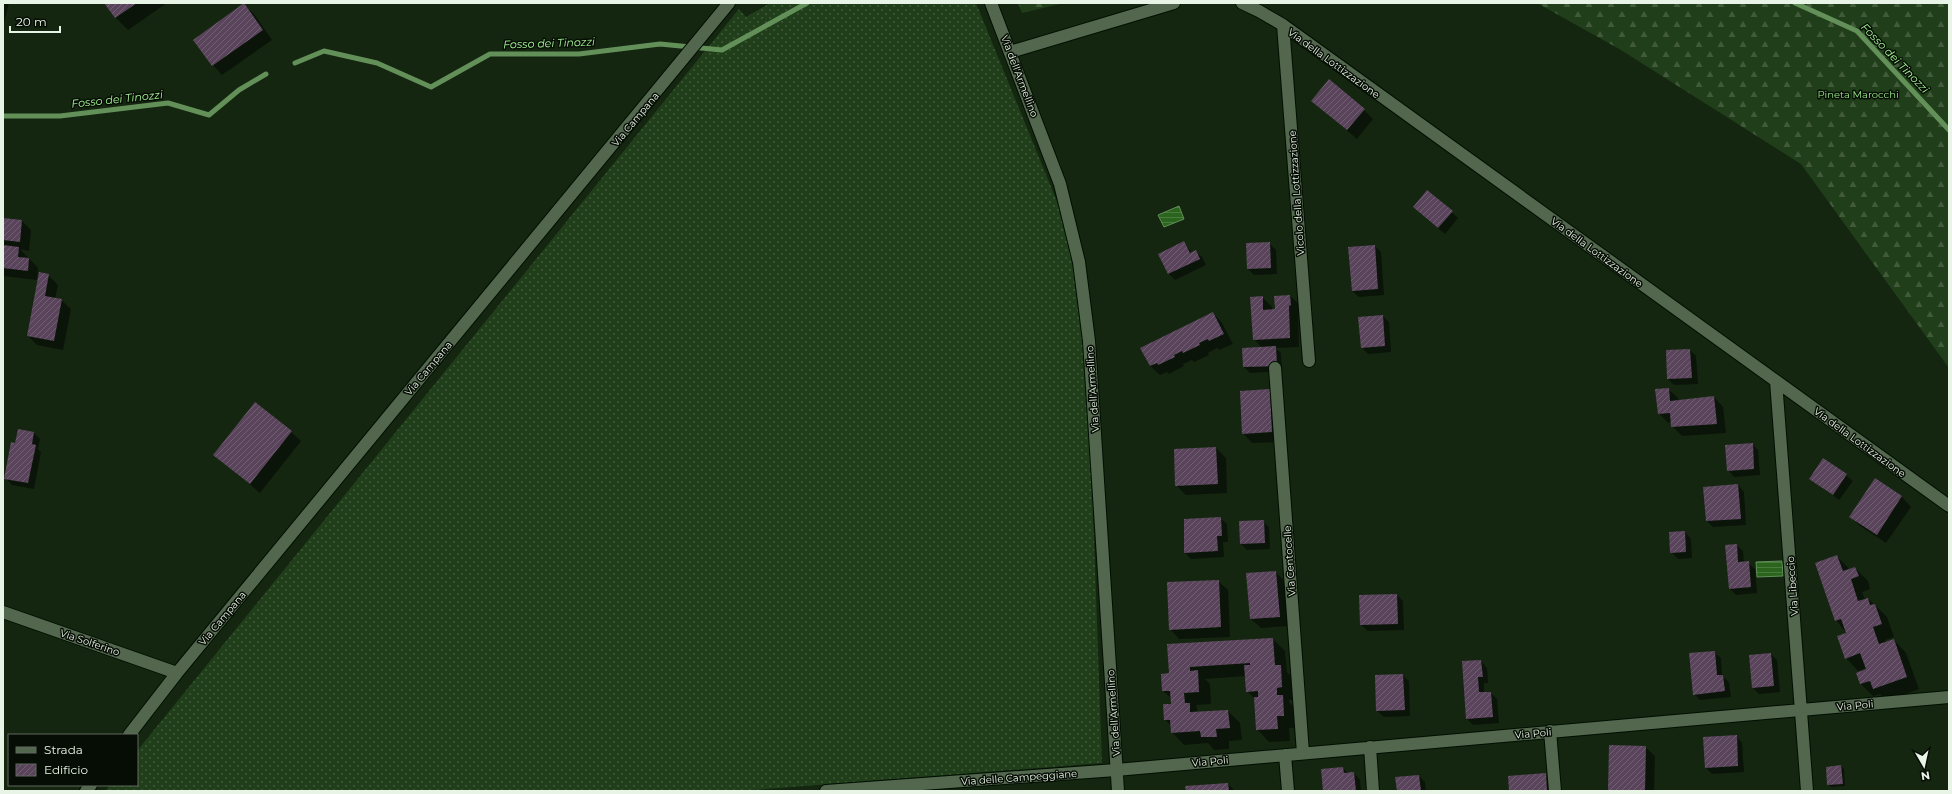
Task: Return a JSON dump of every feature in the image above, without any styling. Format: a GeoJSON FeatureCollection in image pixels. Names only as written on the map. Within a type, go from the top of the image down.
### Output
{"type":"FeatureCollection","features":[{"type":"Feature","properties":{"kind":"street","name":"Via Campana"},"geometry":{"type":"LineString","coordinates":[[130,734],[177,673],[729,3]]}},
{"type":"Feature","properties":{"kind":"street","name":"Via dell'Armellino"},"geometry":{"type":"LineString","coordinates":[[991,3],[1060,184],[1073,232],[1082,280],[1092,387],[1118,791]]}},
{"type":"Feature","properties":{"kind":"street"},"geometry":{"type":"LineString","coordinates":[[1010,52],[1174,3]]}},
{"type":"Feature","properties":{"kind":"street","name":"Via della Lottizzazione"},"geometry":{"type":"LineString","coordinates":[[1242,3],[1283,25],[1949,506]]}},
{"type":"Feature","properties":{"kind":"street","name":"Vicolo della Lottizzazione"},"geometry":{"type":"LineString","coordinates":[[1283,25],[1309,361]]}},
{"type":"Feature","properties":{"kind":"street","name":"Via Centocelle"},"geometry":{"type":"LineString","coordinates":[[1275,368],[1303,753]]}},
{"type":"Feature","properties":{"kind":"street","name":"Via Libeccio"},"geometry":{"type":"LineString","coordinates":[[1776,381],[1808,791]]}},
{"type":"Feature","properties":{"kind":"street","name":"Via Solferino"},"geometry":{"type":"LineString","coordinates":[[3,612],[177,673]]}},
{"type":"Feature","properties":{"kind":"street","name":"Via Poli"},"geometry":{"type":"LineString","coordinates":[[1116,770],[1949,697]]}},
{"type":"Feature","properties":{"kind":"street"},"geometry":{"type":"LineString","coordinates":[[1550,732],[1555,791]]}},
{"type":"Feature","properties":{"kind":"street"},"geometry":{"type":"LineString","coordinates":[[1370,747],[1373,791]]}},
{"type":"Feature","properties":{"kind":"street"},"geometry":{"type":"LineString","coordinates":[[1285,755],[1288,791]]}},
{"type":"Feature","properties":{"kind":"street","name":"Via delle Campeggiane"},"geometry":{"type":"LineString","coordinates":[[826,791],[1116,770]]}},
{"type":"Feature","properties":{"kind":"green space"},"geometry":{"type":"Polygon","coordinates":[[[770,3],[976,3],[1069,231],[1087,343],[1102,763],[741,791],[105,791],[109,786],[138,786],[138,750],[739,9],[746,17],[770,3]]]}},
{"type":"Feature","properties":{"kind":"green space"},"geometry":{"type":"Polygon","coordinates":[[[1018,3],[1064,3],[1022,13],[1018,3]]]}},
{"type":"Feature","properties":{"kind":"green space","name":"Pineta Marocchi"},"geometry":{"type":"Polygon","coordinates":[[[1537,3],[1949,3],[1949,368],[1801,164],[1621,50],[1537,3]]]}},
{"type":"Feature","properties":{"kind":"shaded area"},"geometry":{"type":"Polygon","coordinates":[[[1179,206],[1184,219],[1164,227],[1158,215],[1179,206]]]}},
{"type":"Feature","properties":{"kind":"shaded area"},"geometry":{"type":"Polygon","coordinates":[[[1782,561],[1783,576],[1757,577],[1756,562],[1782,561]]]}},
{"type":"Feature","properties":{"kind":"building"},"geometry":{"type":"Polygon","coordinates":[[[104,3],[137,3],[115,18],[104,3]]]}},
{"type":"Feature","properties":{"kind":"building"},"geometry":{"type":"Polygon","coordinates":[[[244,3],[263,30],[212,66],[193,40],[244,3]]]}},
{"type":"Feature","properties":{"kind":"building"},"geometry":{"type":"Polygon","coordinates":[[[1329,79],[1365,109],[1347,130],[1311,101],[1329,79]]]}},
{"type":"Feature","properties":{"kind":"building"},"geometry":{"type":"Polygon","coordinates":[[[1427,190],[1453,211],[1438,228],[1413,207],[1427,190]]]}},
{"type":"Feature","properties":{"kind":"building"},"geometry":{"type":"Polygon","coordinates":[[[3,218],[22,220],[20,242],[3,240],[3,218]]]}},
{"type":"Feature","properties":{"kind":"building"},"geometry":{"type":"Polygon","coordinates":[[[1184,241],[1190,253],[1196,250],[1200,259],[1168,274],[1158,254],[1184,241]]]}},
{"type":"Feature","properties":{"kind":"building"},"geometry":{"type":"Polygon","coordinates":[[[1270,242],[1271,268],[1247,269],[1246,243],[1270,242]]]}},
{"type":"Feature","properties":{"kind":"building"},"geometry":{"type":"Polygon","coordinates":[[[3,245],[19,247],[18,257],[29,258],[28,271],[3,268],[3,245]]]}},
{"type":"Feature","properties":{"kind":"building"},"geometry":{"type":"Polygon","coordinates":[[[1375,245],[1378,289],[1352,291],[1348,247],[1375,245]]]}},
{"type":"Feature","properties":{"kind":"building"},"geometry":{"type":"Polygon","coordinates":[[[39,272],[49,274],[45,296],[62,299],[54,341],[27,336],[39,272]]]}},
{"type":"Feature","properties":{"kind":"building"},"geometry":{"type":"Polygon","coordinates":[[[1290,295],[1290,338],[1253,340],[1250,297],[1263,296],[1263,310],[1275,309],[1274,296],[1290,295]]]}},
{"type":"Feature","properties":{"kind":"building"},"geometry":{"type":"Polygon","coordinates":[[[1213,312],[1224,334],[1209,341],[1208,339],[1199,343],[1200,345],[1183,353],[1182,351],[1174,355],[1175,357],[1158,365],[1157,363],[1150,366],[1140,348],[1213,312]]]}},
{"type":"Feature","properties":{"kind":"building"},"geometry":{"type":"Polygon","coordinates":[[[1383,315],[1385,346],[1361,348],[1358,317],[1383,315]]]}},
{"type":"Feature","properties":{"kind":"building"},"geometry":{"type":"Polygon","coordinates":[[[1276,346],[1277,366],[1243,367],[1242,348],[1276,346]]]}},
{"type":"Feature","properties":{"kind":"building"},"geometry":{"type":"Polygon","coordinates":[[[1690,349],[1692,378],[1667,379],[1666,350],[1690,349]]]}},
{"type":"Feature","properties":{"kind":"building"},"geometry":{"type":"Polygon","coordinates":[[[1669,388],[1670,401],[1714,396],[1717,424],[1671,427],[1670,413],[1658,414],[1655,389],[1669,388]]]}},
{"type":"Feature","properties":{"kind":"building"},"geometry":{"type":"Polygon","coordinates":[[[1270,389],[1272,432],[1242,434],[1240,391],[1270,389]]]}},
{"type":"Feature","properties":{"kind":"building"},"geometry":{"type":"Polygon","coordinates":[[[255,402],[292,431],[250,484],[213,455],[255,402]]]}},
{"type":"Feature","properties":{"kind":"building"},"geometry":{"type":"Polygon","coordinates":[[[18,429],[34,432],[32,444],[36,445],[28,483],[4,479],[11,442],[15,443],[18,429]]]}},
{"type":"Feature","properties":{"kind":"building"},"geometry":{"type":"Polygon","coordinates":[[[1753,443],[1754,469],[1727,471],[1725,445],[1753,443]]]}},
{"type":"Feature","properties":{"kind":"building"},"geometry":{"type":"Polygon","coordinates":[[[1216,447],[1218,484],[1175,486],[1174,449],[1216,447]]]}},
{"type":"Feature","properties":{"kind":"building"},"geometry":{"type":"Polygon","coordinates":[[[1823,458],[1847,474],[1833,495],[1809,479],[1823,458]]]}},
{"type":"Feature","properties":{"kind":"building"},"geometry":{"type":"Polygon","coordinates":[[[1875,478],[1902,496],[1877,535],[1849,517],[1875,478]]]}},
{"type":"Feature","properties":{"kind":"building"},"geometry":{"type":"Polygon","coordinates":[[[1738,484],[1741,519],[1706,521],[1703,487],[1738,484]]]}},
{"type":"Feature","properties":{"kind":"building"},"geometry":{"type":"Polygon","coordinates":[[[1221,517],[1222,536],[1217,536],[1218,551],[1184,553],[1184,519],[1221,517]]]}},
{"type":"Feature","properties":{"kind":"building"},"geometry":{"type":"Polygon","coordinates":[[[1264,520],[1265,543],[1240,544],[1239,521],[1264,520]]]}},
{"type":"Feature","properties":{"kind":"building"},"geometry":{"type":"Polygon","coordinates":[[[1685,531],[1686,552],[1670,553],[1669,532],[1685,531]]]}},
{"type":"Feature","properties":{"kind":"building"},"geometry":{"type":"Polygon","coordinates":[[[1737,544],[1738,562],[1749,561],[1751,587],[1729,589],[1725,545],[1737,544]]]}},
{"type":"Feature","properties":{"kind":"building"},"geometry":{"type":"Polygon","coordinates":[[[1837,555],[1843,571],[1855,567],[1859,576],[1851,579],[1858,601],[1868,598],[1870,605],[1875,604],[1882,624],[1873,627],[1879,644],[1894,639],[1907,677],[1873,689],[1870,681],[1860,684],[1856,673],[1866,669],[1860,653],[1845,659],[1837,636],[1846,633],[1841,619],[1835,621],[1815,563],[1837,555]]]}},
{"type":"Feature","properties":{"kind":"building"},"geometry":{"type":"Polygon","coordinates":[[[1276,571],[1280,617],[1250,619],[1246,573],[1276,571]]]}},
{"type":"Feature","properties":{"kind":"building"},"geometry":{"type":"Polygon","coordinates":[[[1219,580],[1221,627],[1169,630],[1167,582],[1219,580]]]}},
{"type":"Feature","properties":{"kind":"building"},"geometry":{"type":"Polygon","coordinates":[[[1397,594],[1398,624],[1360,625],[1359,595],[1397,594]]]}},
{"type":"Feature","properties":{"kind":"building"},"geometry":{"type":"Polygon","coordinates":[[[1273,638],[1275,665],[1281,665],[1282,687],[1277,688],[1277,695],[1283,695],[1284,716],[1277,716],[1278,729],[1256,730],[1254,697],[1258,697],[1258,691],[1246,692],[1244,665],[1250,665],[1250,663],[1190,667],[1190,671],[1198,670],[1199,692],[1184,693],[1185,703],[1190,703],[1190,712],[1228,710],[1230,728],[1216,729],[1217,737],[1201,737],[1200,731],[1171,733],[1170,720],[1164,720],[1163,704],[1171,704],[1170,691],[1162,691],[1161,674],[1169,673],[1167,644],[1273,638]]]}},
{"type":"Feature","properties":{"kind":"building"},"geometry":{"type":"Polygon","coordinates":[[[1715,651],[1717,675],[1723,675],[1725,691],[1693,695],[1689,653],[1715,651]]]}},
{"type":"Feature","properties":{"kind":"building"},"geometry":{"type":"Polygon","coordinates":[[[1771,653],[1774,686],[1752,688],[1749,655],[1771,653]]]}},
{"type":"Feature","properties":{"kind":"building"},"geometry":{"type":"Polygon","coordinates":[[[1481,660],[1483,677],[1478,677],[1479,692],[1491,692],[1493,717],[1466,719],[1462,661],[1481,660]]]}},
{"type":"Feature","properties":{"kind":"building"},"geometry":{"type":"Polygon","coordinates":[[[1403,674],[1405,710],[1376,711],[1375,675],[1403,674]]]}},
{"type":"Feature","properties":{"kind":"building"},"geometry":{"type":"Polygon","coordinates":[[[1737,735],[1738,766],[1705,768],[1703,737],[1737,735]]]}},
{"type":"Feature","properties":{"kind":"building"},"geometry":{"type":"Polygon","coordinates":[[[1609,745],[1646,746],[1645,791],[1608,791],[1609,745]]]}},
{"type":"Feature","properties":{"kind":"building"},"geometry":{"type":"Polygon","coordinates":[[[1841,765],[1843,784],[1827,785],[1826,767],[1841,765]]]}},
{"type":"Feature","properties":{"kind":"building"},"geometry":{"type":"Polygon","coordinates":[[[1343,767],[1344,773],[1354,772],[1356,791],[1323,791],[1321,769],[1343,767]]]}},
{"type":"Feature","properties":{"kind":"building"},"geometry":{"type":"Polygon","coordinates":[[[1546,773],[1547,791],[1509,791],[1508,776],[1546,773]]]}},
{"type":"Feature","properties":{"kind":"building"},"geometry":{"type":"Polygon","coordinates":[[[1419,775],[1421,791],[1397,791],[1395,777],[1419,775]]]}},
{"type":"Feature","properties":{"kind":"building"},"geometry":{"type":"Polygon","coordinates":[[[1228,783],[1229,791],[1186,791],[1185,786],[1228,783]]]}},
{"type":"Feature","properties":{"kind":"waterway","name":"Fosso dei Tinozzi"},"geometry":{"type":"LineString","coordinates":[[295,63],[324,51],[377,63],[431,87],[490,54],[579,54],[660,44],[722,50],[807,3]]}},
{"type":"Feature","properties":{"kind":"waterway","name":"Fosso dei Tinozzi"},"geometry":{"type":"LineString","coordinates":[[1795,3],[1857,31],[1949,130]]}},
{"type":"Feature","properties":{"kind":"waterway","name":"Fosso dei Tinozzi"},"geometry":{"type":"LineString","coordinates":[[3,116],[60,116],[168,103],[209,115],[239,90],[266,74]]}}]}
